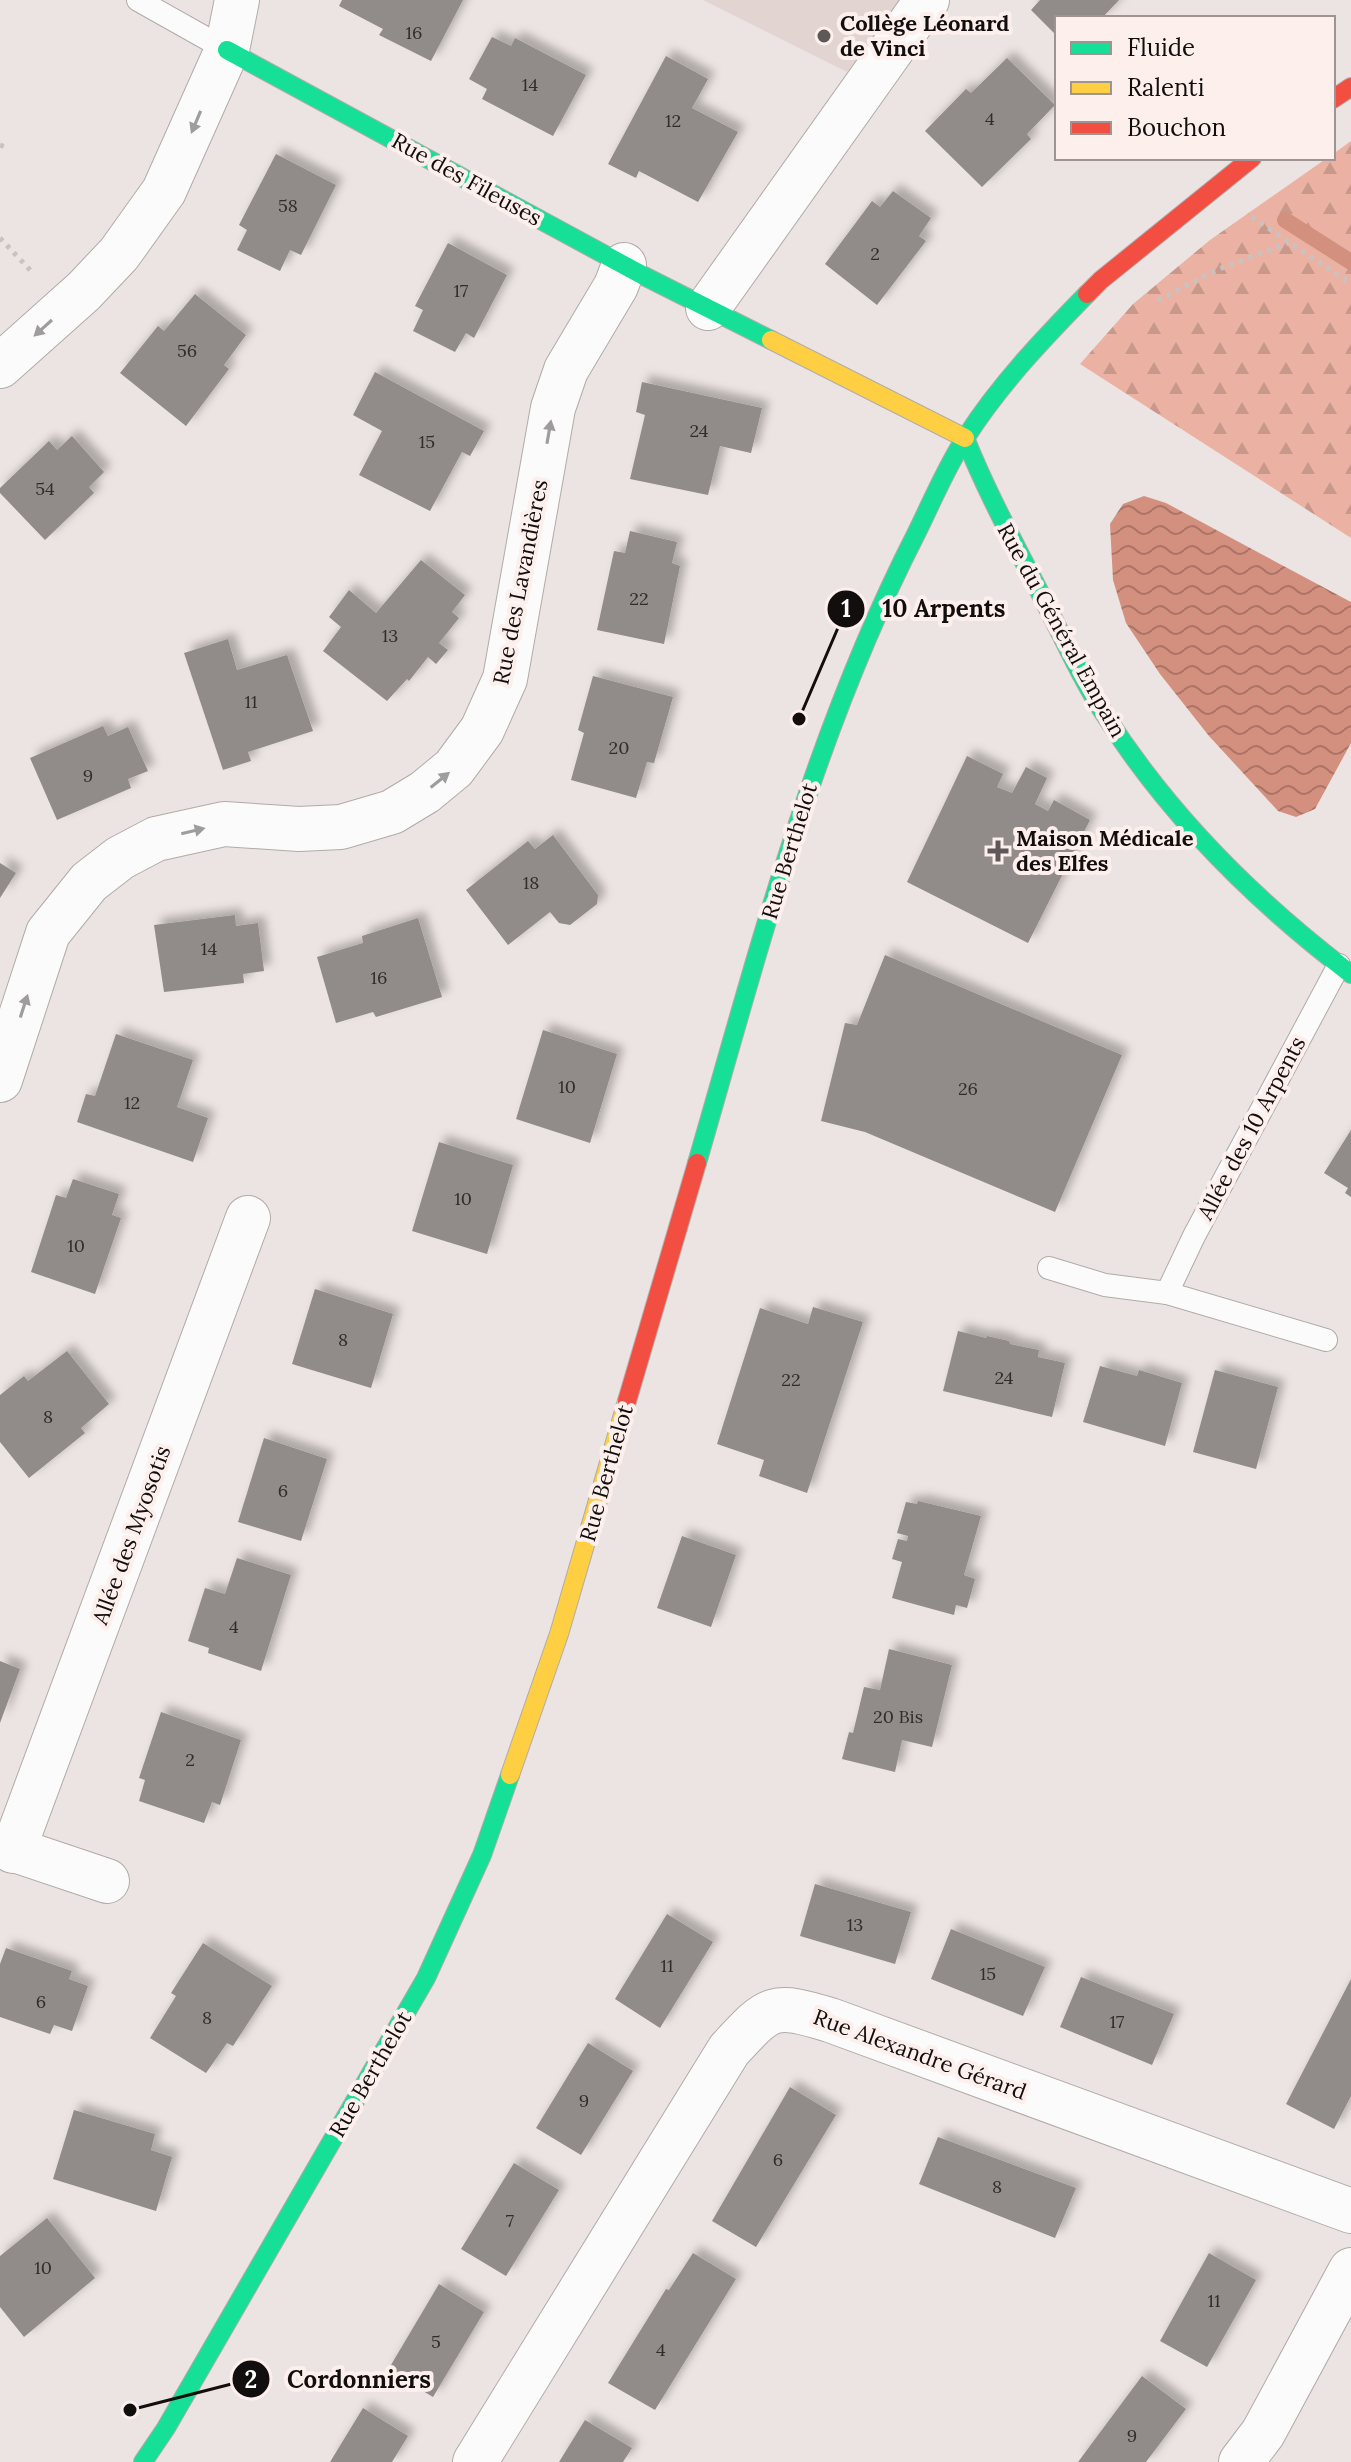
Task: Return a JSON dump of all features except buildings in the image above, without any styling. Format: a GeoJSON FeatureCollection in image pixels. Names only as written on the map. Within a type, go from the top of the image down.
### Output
{"type":"FeatureCollection","features":[{"type":"Feature","properties":{"kind":"street"},"geometry":{"type":"LineString","coordinates":[[0,366],[84,291],[119,254],[164,191],[227,50],[237,0]]}},
{"type":"Feature","properties":{"kind":"street"},"geometry":{"type":"LineString","coordinates":[[708,308],[927,0]]}},
{"type":"Feature","properties":{"kind":"street","name":"Rue des Fileuses"},"geometry":{"type":"LineString","coordinates":[[227,50],[624,265],[965,438]]}},
{"type":"Feature","properties":{"kind":"street","name":"Rue Berthelot"},"geometry":{"type":"LineString","coordinates":[[143,2462],[166,2428],[426,1978],[482,1855],[559,1634],[789,848],[820,753],[895,575],[965,438],[1023,359],[1101,280],[1249,160]]}},
{"type":"Feature","properties":{"kind":"street","name":"Rue des Lavandières"},"geometry":{"type":"LineString","coordinates":[[0,1080],[48,933],[89,882],[120,858],[156,839],[224,824],[299,829],[341,827],[392,812],[425,792],[454,768],[482,730],[505,679],[553,408],[566,370],[616,286],[624,265]]}},
{"type":"Feature","properties":{"kind":"street","name":"Rue du Général Empain"},"geometry":{"type":"LineString","coordinates":[[965,438],[988,496],[1103,713],[1149,779],[1201,841],[1276,912],[1345,970]]}},
{"type":"Feature","properties":{"kind":"street","name":"Allée des Myosotis"},"geometry":{"type":"LineString","coordinates":[[7,1848],[248,1218]]}},
{"type":"Feature","properties":{"kind":"street"},"geometry":{"type":"LineString","coordinates":[[7,1848],[107,1881]]}},
{"type":"Feature","properties":{"kind":"street","name":"Rue Alexandre Gérard"},"geometry":{"type":"LineString","coordinates":[[475,2462],[729,2050],[769,2010],[782,2008],[830,2020],[1351,2211]]}},
{"type":"Feature","properties":{"kind":"street"},"geometry":{"type":"LineString","coordinates":[[1241,2462],[1263,2433],[1351,2270]]}},
{"type":"Feature","properties":{"kind":"lane"},"geometry":{"type":"LineString","coordinates":[[138,0],[227,50]]}},
{"type":"Feature","properties":{"kind":"lane","name":"Allée des 10 Arpents"},"geometry":{"type":"LineString","coordinates":[[1167,1293],[1194,1236],[1345,970]]}},
{"type":"Feature","properties":{"kind":"lane"},"geometry":{"type":"LineString","coordinates":[[1049,1268],[1105,1285],[1167,1293],[1326,1340]]}},
{"type":"Feature","properties":{"kind":"path"},"geometry":{"type":"LineString","coordinates":[[1213,187],[1267,229],[1351,284]]}},
{"type":"Feature","properties":{"kind":"shaded area","name":"Collège Léonard de Vinci"},"geometry":{"type":"Polygon","coordinates":[[[703,0],[901,0],[847,72],[703,0]]]}},
{"type":"Feature","properties":{"kind":"green space"},"geometry":{"type":"Polygon","coordinates":[[[1351,141],[1351,538],[1080,364],[1133,304],[1210,240],[1324,160],[1335,160],[1335,153],[1351,141]]]}},
{"type":"Feature","properties":{"kind":"water"},"geometry":{"type":"Polygon","coordinates":[[[1144,496],[1166,503],[1351,602],[1351,743],[1315,809],[1296,817],[1278,811],[1209,736],[1160,674],[1126,623],[1113,580],[1110,524],[1123,504],[1144,496]]]}},
{"type":"Feature","properties":{"kind":"waterway"},"geometry":{"type":"LineString","coordinates":[[1285,220],[1351,262]]}},
{"type":"Feature","properties":{"kind":"traffic: fast"},"geometry":{"type":"LineString","coordinates":[[227,50],[644,276],[771,340]]}},
{"type":"Feature","properties":{"kind":"traffic: fast"},"geometry":{"type":"LineString","coordinates":[[697,1163],[767,922],[818,764],[880,609],[946,472],[979,417],[1038,345],[1087,294]]}},
{"type":"Feature","properties":{"kind":"traffic: fast"},"geometry":{"type":"LineString","coordinates":[[965,438],[992,499],[1080,672],[1130,752],[1186,823],[1216,855],[1281,917],[1351,974]]}},
{"type":"Feature","properties":{"kind":"traffic: fast"},"geometry":{"type":"LineString","coordinates":[[143,2462],[166,2428],[426,1978],[482,1855],[510,1775]]}},
{"type":"Feature","properties":{"kind":"traffic: slow"},"geometry":{"type":"LineString","coordinates":[[771,340],[965,438]]}},
{"type":"Feature","properties":{"kind":"traffic: slow"},"geometry":{"type":"LineString","coordinates":[[510,1775],[559,1634],[627,1401]]}},
{"type":"Feature","properties":{"kind":"traffic: jam"},"geometry":{"type":"LineString","coordinates":[[1335,98],[1351,87]]}},
{"type":"Feature","properties":{"kind":"traffic: jam"},"geometry":{"type":"LineString","coordinates":[[1087,294],[1250,160]]}},
{"type":"Feature","properties":{"kind":"traffic: jam"},"geometry":{"type":"LineString","coordinates":[[627,1401],[697,1163]]}},
{"type":"Feature","properties":{"kind":"place","name":"Collège Léonard de Vinci"},"geometry":{"type":"Point","coordinates":[824,36]}},
{"type":"Feature","properties":{"kind":"place","name":"10 Arpents"},"geometry":{"type":"Point","coordinates":[799,719]}},
{"type":"Feature","properties":{"kind":"place","name":"Maison Médicale des Elfes"},"geometry":{"type":"Point","coordinates":[998,851]}},
{"type":"Feature","properties":{"kind":"place","name":"Cordonniers"},"geometry":{"type":"Point","coordinates":[130,2410]}}]}
